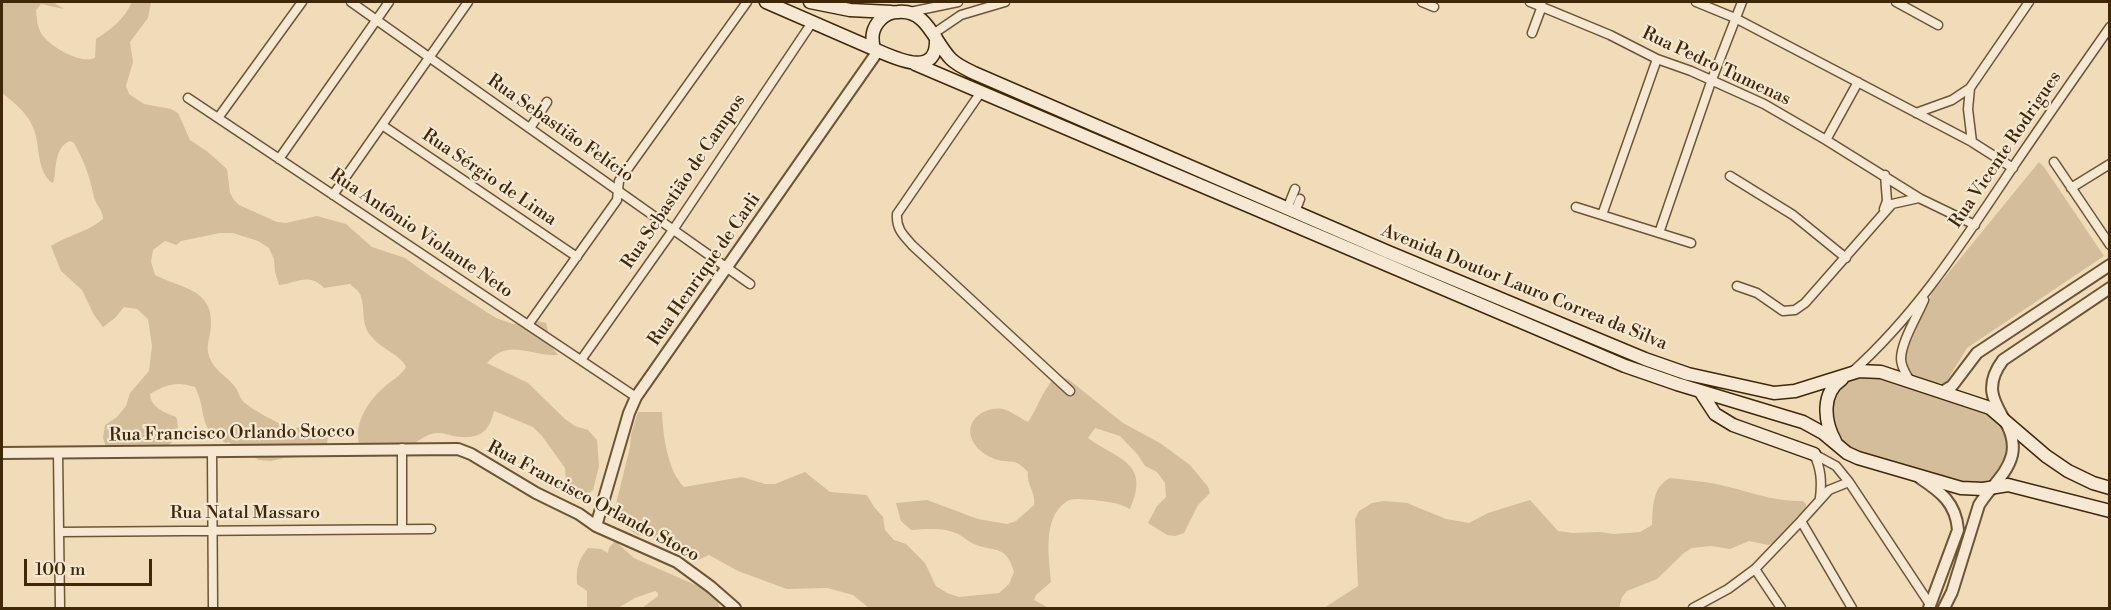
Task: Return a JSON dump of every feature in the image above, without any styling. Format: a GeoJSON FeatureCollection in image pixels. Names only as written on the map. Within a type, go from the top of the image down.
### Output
{"type":"FeatureCollection","features":[{"type":"Feature","properties":{"kind":"main road"},"geometry":{"type":"LineString","coordinates":[[766,2],[1625,366],[1803,422],[1858,458],[1920,478],[1961,488],[1983,489],[2008,485],[2109,511]]}},
{"type":"Feature","properties":{"kind":"main road"},"geometry":{"type":"LineString","coordinates":[[810,2],[850,10],[910,12],[922,20],[935,36],[935,52],[931,59],[924,63],[914,63]]}},
{"type":"Feature","properties":{"kind":"main road"},"geometry":{"type":"LineString","coordinates":[[876,50],[872,39],[873,30],[884,16],[892,12]]}},
{"type":"Feature","properties":{"kind":"main road","name":"Avenida Doutor Lauro Correa da Silva"},"geometry":{"type":"LineString","coordinates":[[935,36],[951,59],[974,73],[1581,333],[1689,374],[1774,393],[1803,389],[1848,374],[1869,370],[1910,381],[1981,404],[2001,416],[2053,461],[2093,483],[2109,488]]}},
{"type":"Feature","properties":{"kind":"main road"},"geometry":{"type":"LineString","coordinates":[[1839,447],[1829,429],[1826,403],[1831,390],[1848,374]]}},
{"type":"Feature","properties":{"kind":"main road"},"geometry":{"type":"LineString","coordinates":[[1700,391],[1716,414],[1733,425],[1814,454]]}},
{"type":"Feature","properties":{"kind":"street"},"geometry":{"type":"LineString","coordinates":[[218,118],[302,2]]}},
{"type":"Feature","properties":{"kind":"street","name":"Rua Sebastião Felício"},"geometry":{"type":"LineString","coordinates":[[351,2],[750,284]]}},
{"type":"Feature","properties":{"kind":"street"},"geometry":{"type":"LineString","coordinates":[[279,159],[389,2]]}},
{"type":"Feature","properties":{"kind":"street"},"geometry":{"type":"LineString","coordinates":[[333,195],[468,2]]}},
{"type":"Feature","properties":{"kind":"street"},"geometry":{"type":"LineString","coordinates":[[528,326],[617,200],[619,181],[747,2]]}},
{"type":"Feature","properties":{"kind":"street"},"geometry":{"type":"LineString","coordinates":[[910,12],[958,2]]}},
{"type":"Feature","properties":{"kind":"street"},"geometry":{"type":"LineString","coordinates":[[935,36],[961,15],[1002,2]]}},
{"type":"Feature","properties":{"kind":"street"},"geometry":{"type":"LineString","coordinates":[[1422,2],[1434,7]]}},
{"type":"Feature","properties":{"kind":"street","name":"Rua Pedro Tumenas"},"geometry":{"type":"LineString","coordinates":[[1530,2],[1764,104],[1919,198],[1976,225]]}},
{"type":"Feature","properties":{"kind":"street"},"geometry":{"type":"LineString","coordinates":[[1696,2],[1735,18],[1858,82],[1972,142],[2013,168]]}},
{"type":"Feature","properties":{"kind":"street"},"geometry":{"type":"LineString","coordinates":[[1659,233],[1711,82],[1742,2]]}},
{"type":"Feature","properties":{"kind":"street"},"geometry":{"type":"LineString","coordinates":[[1896,2],[1938,25]]}},
{"type":"Feature","properties":{"kind":"street"},"geometry":{"type":"LineString","coordinates":[[1917,113],[1952,100],[1970,88],[2029,2]]}},
{"type":"Feature","properties":{"kind":"street"},"geometry":{"type":"LineString","coordinates":[[1532,33],[1542,6]]}},
{"type":"Feature","properties":{"kind":"street","name":"Rua Sebastião de Campos"},"geometry":{"type":"LineString","coordinates":[[581,360],[673,230],[813,21]]}},
{"type":"Feature","properties":{"kind":"street","name":"Rua Vicente Rodrigues"},"geometry":{"type":"LineString","coordinates":[[1848,374],[1891,334],[1928,291],[1976,225],[2109,27]]}},
{"type":"Feature","properties":{"kind":"street","name":"Rua Henrique de Carli"},"geometry":{"type":"LineString","coordinates":[[596,526],[628,413],[636,397],[876,50]]}},
{"type":"Feature","properties":{"kind":"street"},"geometry":{"type":"LineString","coordinates":[[1602,215],[1657,59]]}},
{"type":"Feature","properties":{"kind":"street"},"geometry":{"type":"LineString","coordinates":[[1826,140],[1858,82]]}},
{"type":"Feature","properties":{"kind":"street"},"geometry":{"type":"LineString","coordinates":[[1970,88],[1968,109],[1972,142]]}},
{"type":"Feature","properties":{"kind":"street"},"geometry":{"type":"LineString","coordinates":[[981,93],[897,214],[897,223],[900,232],[913,246],[1070,391]]}},
{"type":"Feature","properties":{"kind":"street","name":"Rua Antônio Violante Neto"},"geometry":{"type":"LineString","coordinates":[[188,98],[636,397]]}},
{"type":"Feature","properties":{"kind":"street"},"geometry":{"type":"LineString","coordinates":[[530,128],[548,102]]}},
{"type":"Feature","properties":{"kind":"street","name":"Rua Sérgio de Lima"},"geometry":{"type":"LineString","coordinates":[[382,125],[576,258]]}},
{"type":"Feature","properties":{"kind":"street"},"geometry":{"type":"LineString","coordinates":[[2054,162],[2109,245]]}},
{"type":"Feature","properties":{"kind":"street"},"geometry":{"type":"LineString","coordinates":[[2071,188],[2109,164]]}},
{"type":"Feature","properties":{"kind":"street"},"geometry":{"type":"LineString","coordinates":[[1730,176],[1793,215],[1845,258]]}},
{"type":"Feature","properties":{"kind":"street"},"geometry":{"type":"LineString","coordinates":[[1881,215],[1887,201],[1885,176]]}},
{"type":"Feature","properties":{"kind":"street"},"geometry":{"type":"LineString","coordinates":[[1291,210],[1295,189]]}},
{"type":"Feature","properties":{"kind":"street"},"geometry":{"type":"LineString","coordinates":[[1737,286],[1757,293],[1783,311],[1795,310],[1805,303],[1892,204],[1919,198]]}},
{"type":"Feature","properties":{"kind":"street"},"geometry":{"type":"LineString","coordinates":[[1291,210],[1300,200]]}},
{"type":"Feature","properties":{"kind":"street"},"geometry":{"type":"LineString","coordinates":[[1576,207],[1691,243]]}},
{"type":"Feature","properties":{"kind":"street"},"geometry":{"type":"LineString","coordinates":[[1942,392],[1953,386],[1977,353],[2109,265]]}},
{"type":"Feature","properties":{"kind":"street"},"geometry":{"type":"LineString","coordinates":[[1944,609],[1952,592],[1979,505],[2009,465],[2012,453],[2009,430],[1993,398],[1991,384],[1995,370],[2003,360],[2109,288]]}},
{"type":"Feature","properties":{"kind":"street","name":"Rua Vicente Rodrigues"},"geometry":{"type":"LineString","coordinates":[[1910,381],[1903,370],[1901,358],[1928,291]]}},
{"type":"Feature","properties":{"kind":"street"},"geometry":{"type":"LineString","coordinates":[[1891,334],[1897,336],[1904,346]]}},
{"type":"Feature","properties":{"kind":"street"},"geometry":{"type":"LineString","coordinates":[[402,448],[402,529]]}},
{"type":"Feature","properties":{"kind":"street","name":"Rua Francisco Orlando Stocco"},"geometry":{"type":"LineString","coordinates":[[2,453],[402,448],[462,450]]}},
{"type":"Feature","properties":{"kind":"street"},"geometry":{"type":"LineString","coordinates":[[212,450],[213,609]]}},
{"type":"Feature","properties":{"kind":"street","name":"Rua Francisco Orlando Stoco"},"geometry":{"type":"LineString","coordinates":[[462,450],[536,493],[579,514],[596,526],[677,562],[711,587],[735,609]]}},
{"type":"Feature","properties":{"kind":"street"},"geometry":{"type":"LineString","coordinates":[[58,452],[60,609]]}},
{"type":"Feature","properties":{"kind":"street"},"geometry":{"type":"LineString","coordinates":[[1814,454],[1836,466],[1849,482],[1930,607]]}},
{"type":"Feature","properties":{"kind":"street"},"geometry":{"type":"LineString","coordinates":[[1814,454],[1821,468],[1820,498]]}},
{"type":"Feature","properties":{"kind":"street"},"geometry":{"type":"LineString","coordinates":[[1920,478],[1942,492],[1958,518],[1958,530],[1930,607]]}},
{"type":"Feature","properties":{"kind":"street"},"geometry":{"type":"LineString","coordinates":[[1693,609],[1707,606],[1755,568],[1820,498],[1829,490],[1849,482]]}},
{"type":"Feature","properties":{"kind":"street"},"geometry":{"type":"LineString","coordinates":[[1801,521],[1852,609]]}},
{"type":"Feature","properties":{"kind":"street","name":"Rua Natal Massaro"},"geometry":{"type":"LineString","coordinates":[[59,532],[431,529]]}},
{"type":"Feature","properties":{"kind":"street"},"geometry":{"type":"LineString","coordinates":[[1755,568],[1781,609]]}},
{"type":"Feature","properties":{"kind":"shaded area"},"geometry":{"type":"Polygon","coordinates":[[[2,2],[53,2],[64,9],[41,4],[36,10],[40,31],[60,50],[75,57],[89,59],[95,58],[96,39],[117,23],[132,2],[151,2],[148,18],[130,42],[133,62],[126,86],[129,94],[144,104],[171,109],[178,113],[190,140],[227,169],[230,193],[239,205],[277,222],[286,223],[317,216],[346,224],[372,247],[405,258],[496,318],[513,324],[537,321],[546,323],[552,347],[558,355],[512,350],[495,355],[487,363],[528,383],[565,419],[575,426],[588,430],[597,440],[599,466],[593,490],[582,498],[570,494],[565,468],[542,436],[533,427],[494,411],[489,425],[481,434],[475,436],[461,437],[434,433],[406,448],[382,453],[375,457],[365,452],[358,441],[358,430],[362,417],[377,394],[406,367],[395,355],[375,341],[368,331],[365,326],[360,294],[350,284],[324,288],[308,279],[279,285],[274,259],[269,248],[258,241],[233,233],[220,233],[181,241],[176,245],[165,241],[153,250],[151,262],[155,275],[193,291],[206,303],[211,325],[209,356],[214,366],[236,388],[242,400],[272,420],[286,426],[317,429],[328,437],[326,450],[314,456],[271,461],[259,460],[210,432],[206,426],[195,387],[178,384],[161,388],[150,394],[156,406],[176,417],[178,429],[173,441],[160,452],[144,457],[109,456],[103,438],[105,425],[117,417],[126,406],[130,393],[149,371],[152,346],[148,319],[137,309],[124,307],[103,327],[94,315],[82,290],[61,271],[51,246],[90,227],[103,219],[103,216],[95,200],[84,163],[74,143],[70,141],[61,148],[52,183],[46,177],[40,162],[31,123],[22,110],[2,93],[2,2]]]}},
{"type":"Feature","properties":{"kind":"shaded area"},"geometry":{"type":"Polygon","coordinates":[[[2039,162],[2104,256],[1967,348],[1945,384],[1917,378],[1909,369],[1906,353],[1932,293],[2039,162]]]}},
{"type":"Feature","properties":{"kind":"shaded area"},"geometry":{"type":"Polygon","coordinates":[[[1862,375],[1877,376],[1980,408],[1991,414],[2001,426],[2006,442],[2002,466],[1986,481],[1968,485],[1850,449],[1835,429],[1832,408],[1841,389],[1862,375]]]}},
{"type":"Feature","properties":{"kind":"shaded area"},"geometry":{"type":"Polygon","coordinates":[[[1055,378],[1068,379],[1123,423],[1160,443],[1190,465],[1208,487],[1210,493],[1198,505],[1184,533],[1175,536],[1167,535],[1148,523],[1157,506],[1166,497],[1165,483],[1157,472],[1145,466],[1120,436],[1095,428],[1088,438],[1128,464],[1137,481],[1135,493],[1130,509],[1112,503],[1079,499],[1069,500],[1058,509],[1050,528],[1051,582],[1036,595],[1034,600],[1047,607],[1064,608],[869,608],[853,595],[827,588],[787,589],[738,571],[709,555],[694,562],[683,556],[675,545],[663,539],[638,535],[616,521],[615,508],[638,412],[662,412],[670,462],[678,480],[684,487],[742,477],[765,484],[775,484],[805,472],[830,492],[867,495],[883,517],[885,530],[894,540],[906,544],[925,563],[936,586],[947,593],[959,597],[999,593],[1009,584],[1014,572],[1004,553],[974,544],[947,530],[911,530],[901,521],[896,503],[927,500],[978,519],[1007,524],[1016,521],[1034,505],[1028,472],[1017,463],[994,459],[984,454],[973,442],[970,431],[974,419],[990,410],[1006,410],[1028,422],[1055,378]]]}},
{"type":"Feature","properties":{"kind":"shaded area"},"geometry":{"type":"Polygon","coordinates":[[[1670,478],[1716,484],[1781,500],[1803,501],[1806,509],[1780,542],[1768,545],[1749,541],[1730,549],[1711,546],[1692,548],[1657,579],[1627,591],[1622,597],[1619,608],[1324,608],[1358,586],[1355,519],[1359,511],[1372,503],[1384,501],[1407,503],[1446,519],[1469,523],[1488,513],[1530,500],[1558,531],[1614,534],[1640,532],[1652,525],[1653,505],[1657,492],[1670,478]]]}},
{"type":"Feature","properties":{"kind":"shaded area"},"geometry":{"type":"Polygon","coordinates":[[[615,541],[634,558],[707,590],[717,600],[720,608],[642,608],[658,596],[655,591],[635,598],[618,608],[587,608],[587,591],[577,584],[577,569],[580,561],[588,548],[601,549],[608,553],[615,541]]]}}]}
